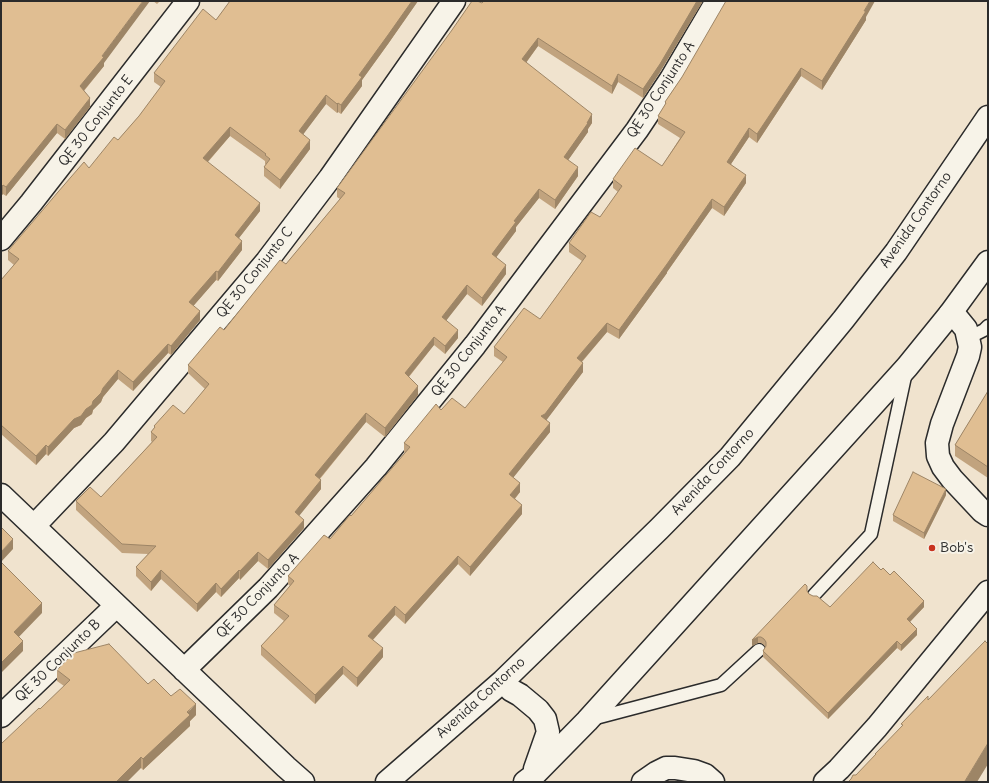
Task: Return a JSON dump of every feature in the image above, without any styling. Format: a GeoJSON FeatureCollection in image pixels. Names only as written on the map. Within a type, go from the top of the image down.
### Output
{"type":"FeatureCollection","features":[{"type":"Feature","properties":{"kind":"street","name":"QE 30 Conjunto E"},"geometry":{"type":"LineString","coordinates":[[1,239],[115,97],[188,1]]}},
{"type":"Feature","properties":{"kind":"street","name":"QE 30 Conjunto C"},"geometry":{"type":"LineString","coordinates":[[34,526],[114,442],[268,261],[330,178],[454,1]]}},
{"type":"Feature","properties":{"kind":"street","name":"QE 30 Conjunto A"},"geometry":{"type":"LineString","coordinates":[[184,670],[268,588],[376,467],[475,345],[636,130],[671,79],[718,1]]}},
{"type":"Feature","properties":{"kind":"street","name":"Avenida Contorno"},"geometry":{"type":"LineString","coordinates":[[387,782],[503,681],[659,529],[730,457],[843,320],[896,252],[988,117]]}},
{"type":"Feature","properties":{"kind":"street"},"geometry":{"type":"LineString","coordinates":[[529,779],[587,721],[907,367],[950,314],[988,262]]}},
{"type":"Feature","properties":{"kind":"street"},"geometry":{"type":"LineString","coordinates":[[950,314],[957,318],[966,329],[970,347],[942,424],[937,443],[938,456],[943,467],[952,479],[982,511],[988,515]]}},
{"type":"Feature","properties":{"kind":"street"},"geometry":{"type":"LineString","coordinates":[[1,495],[116,606],[303,782]]}},
{"type":"Feature","properties":{"kind":"street"},"geometry":{"type":"LineString","coordinates":[[825,782],[877,727],[988,592]]}},
{"type":"Feature","properties":{"kind":"street","name":"QE 30 Conjunto B"},"geometry":{"type":"LineString","coordinates":[[1,716],[116,606]]}},
{"type":"Feature","properties":{"kind":"street"},"geometry":{"type":"LineString","coordinates":[[503,681],[511,690],[520,695],[538,710],[545,719],[548,732],[529,779]]}},
{"type":"Feature","properties":{"kind":"street"},"geometry":{"type":"LineString","coordinates":[[643,782],[666,768],[694,771],[705,775],[712,782]]}},
{"type":"Feature","properties":{"kind":"lane"},"geometry":{"type":"LineString","coordinates":[[968,338],[984,330],[988,326]]}},
{"type":"Feature","properties":{"kind":"lane"},"geometry":{"type":"LineString","coordinates":[[814,595],[871,534],[907,367]]}},
{"type":"Feature","properties":{"kind":"lane"},"geometry":{"type":"LineString","coordinates":[[587,721],[721,685],[759,650]]}},
{"type":"Feature","properties":{"kind":"building"},"geometry":{"type":"Polygon","coordinates":[[[1,1],[143,1],[102,56],[104,57],[80,86],[90,98],[65,130],[57,124],[6,187],[3,185],[1,187],[1,1]]]}},
{"type":"Feature","properties":{"kind":"building"},"geometry":{"type":"Polygon","coordinates":[[[230,1],[412,1],[359,75],[362,77],[341,105],[338,103],[337,104],[326,95],[299,131],[310,140],[280,180],[264,167],[270,159],[265,155],[266,154],[230,127],[203,158],[260,203],[235,235],[242,241],[218,272],[216,271],[189,302],[200,311],[171,346],[168,344],[133,382],[118,370],[103,388],[101,393],[93,401],[92,405],[86,409],[81,416],[74,419],[48,447],[46,445],[36,456],[1,425],[1,280],[19,259],[8,251],[84,162],[89,168],[114,137],[118,140],[139,116],[165,81],[154,73],[203,9],[216,20],[230,1]]]}},
{"type":"Feature","properties":{"kind":"building"},"geometry":{"type":"Polygon","coordinates":[[[472,1],[482,3],[484,1],[697,1],[660,64],[643,89],[618,74],[612,86],[538,38],[522,59],[592,114],[588,123],[564,157],[578,167],[555,200],[539,189],[514,221],[516,222],[492,254],[506,265],[482,298],[467,285],[442,317],[458,330],[445,346],[434,337],[405,373],[418,386],[385,428],[366,413],[315,475],[321,480],[295,512],[304,520],[268,560],[258,552],[221,589],[216,583],[197,604],[161,570],[151,582],[136,567],[156,546],[122,544],[76,501],[90,487],[101,497],[157,437],[151,432],[155,427],[154,426],[173,405],[184,414],[209,384],[188,365],[220,327],[224,330],[280,260],[286,264],[345,193],[337,188],[472,1]]]}},
{"type":"Feature","properties":{"kind":"building"},"geometry":{"type":"Polygon","coordinates":[[[726,1],[870,1],[864,11],[866,11],[822,81],[801,68],[757,134],[749,128],[727,162],[746,175],[724,207],[712,199],[619,330],[607,323],[577,358],[583,363],[545,414],[541,416],[550,423],[509,474],[520,483],[510,495],[522,505],[470,567],[458,556],[405,615],[395,606],[368,636],[383,648],[357,678],[343,666],[315,695],[261,646],[289,616],[274,605],[294,581],[288,576],[324,535],[330,539],[350,515],[351,516],[410,447],[404,443],[436,404],[441,410],[452,398],[465,408],[507,357],[494,347],[524,308],[540,319],[586,256],[569,243],[591,212],[600,217],[622,186],[613,179],[635,148],[662,166],[685,132],[658,116],[726,1]]]}},
{"type":"Feature","properties":{"kind":"building"},"geometry":{"type":"Polygon","coordinates":[[[988,391],[988,467],[955,445],[988,391]]]}},
{"type":"Feature","properties":{"kind":"building"},"geometry":{"type":"Polygon","coordinates":[[[913,472],[946,489],[924,533],[893,515],[913,472]]]}},
{"type":"Feature","properties":{"kind":"building"},"geometry":{"type":"Polygon","coordinates":[[[1,527],[13,539],[1,552],[1,527]]]}},
{"type":"Feature","properties":{"kind":"building"},"geometry":{"type":"Polygon","coordinates":[[[1,562],[42,603],[14,632],[23,641],[1,663],[1,562]]]}},
{"type":"Feature","properties":{"kind":"building"},"geometry":{"type":"Polygon","coordinates":[[[873,562],[881,570],[883,568],[890,575],[894,571],[924,601],[907,619],[917,629],[901,645],[897,641],[828,713],[763,651],[766,646],[764,639],[758,637],[752,640],[805,584],[809,594],[817,596],[830,607],[873,562]]]}},
{"type":"Feature","properties":{"kind":"building"},"geometry":{"type":"Polygon","coordinates":[[[985,641],[988,644],[988,743],[965,781],[967,782],[848,782],[853,775],[856,775],[903,725],[901,724],[928,696],[928,700],[985,641]]]}},
{"type":"Feature","properties":{"kind":"building"},"geometry":{"type":"Polygon","coordinates":[[[109,644],[148,684],[154,679],[171,696],[180,689],[196,704],[187,712],[190,715],[143,759],[141,757],[116,782],[1,782],[1,744],[70,680],[57,670],[74,653],[109,644]]]}},
{"type":"Feature","properties":{"kind":"place","name":"Bob's"},"geometry":{"type":"Point","coordinates":[932,548]}}]}
